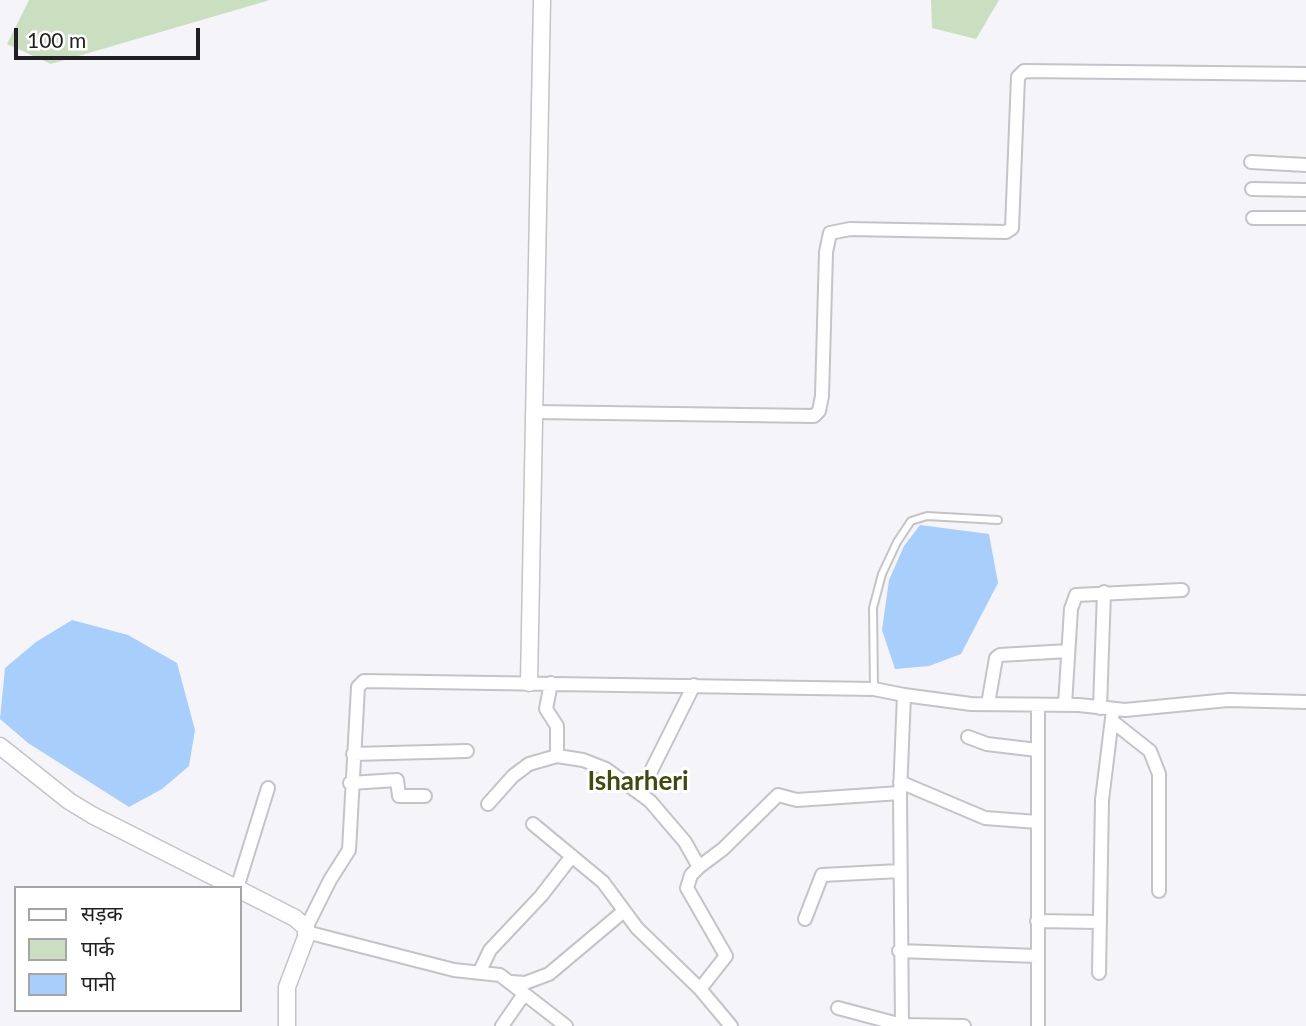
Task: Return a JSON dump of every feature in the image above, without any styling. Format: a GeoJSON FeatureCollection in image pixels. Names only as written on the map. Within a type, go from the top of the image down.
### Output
{"type":"FeatureCollection","features":[{"type":"Feature","properties":{"kind":"street"},"geometry":{"type":"LineString","coordinates":[[529,683],[542,0]]}},
{"type":"Feature","properties":{"kind":"street"},"geometry":{"type":"LineString","coordinates":[[535,412],[814,416],[822,397],[826,253],[830,233],[850,229],[1006,232],[1012,228],[1018,77],[1024,71],[1306,74]]}},
{"type":"Feature","properties":{"kind":"street"},"geometry":{"type":"LineString","coordinates":[[1251,162],[1306,164]]}},
{"type":"Feature","properties":{"kind":"street"},"geometry":{"type":"LineString","coordinates":[[1252,188],[1306,190]]}},
{"type":"Feature","properties":{"kind":"street"},"geometry":{"type":"LineString","coordinates":[[1253,218],[1306,218]]}},
{"type":"Feature","properties":{"kind":"street"},"geometry":{"type":"LineString","coordinates":[[1065,705],[1072,599],[1076,595],[1182,590]]}},
{"type":"Feature","properties":{"kind":"street"},"geometry":{"type":"LineString","coordinates":[[1099,973],[1102,800],[1109,713],[1104,592]]}},
{"type":"Feature","properties":{"kind":"street"},"geometry":{"type":"LineString","coordinates":[[988,705],[996,659],[1000,655],[1068,651]]}},
{"type":"Feature","properties":{"kind":"street"},"geometry":{"type":"LineString","coordinates":[[287,1026],[287,987],[306,930],[330,880],[349,850],[358,687],[364,681],[874,689],[988,705],[1065,705],[1109,713],[1228,700],[1306,702]]}},
{"type":"Feature","properties":{"kind":"street"},"geometry":{"type":"LineString","coordinates":[[551,683],[546,709],[557,726],[556,756]]}},
{"type":"Feature","properties":{"kind":"street"},"geometry":{"type":"LineString","coordinates":[[650,773],[694,685]]}},
{"type":"Feature","properties":{"kind":"street"},"geometry":{"type":"LineString","coordinates":[[902,1025],[899,951],[900,787],[904,695]]}},
{"type":"Feature","properties":{"kind":"street"},"geometry":{"type":"LineString","coordinates":[[1038,705],[1038,1026]]}},
{"type":"Feature","properties":{"kind":"street"},"geometry":{"type":"LineString","coordinates":[[1109,713],[1150,751],[1159,774],[1159,891]]}},
{"type":"Feature","properties":{"kind":"street"},"geometry":{"type":"LineString","coordinates":[[968,737],[987,744],[1037,750]]}},
{"type":"Feature","properties":{"kind":"street"},"geometry":{"type":"LineString","coordinates":[[0,746],[69,801],[92,815],[233,886]]}},
{"type":"Feature","properties":{"kind":"street"},"geometry":{"type":"LineString","coordinates":[[353,754],[467,751]]}},
{"type":"Feature","properties":{"kind":"street"},"geometry":{"type":"LineString","coordinates":[[488,804],[513,776],[529,764],[556,756],[583,760],[606,769],[650,801],[685,842],[699,867]]}},
{"type":"Feature","properties":{"kind":"street"},"geometry":{"type":"LineString","coordinates":[[351,783],[397,780],[398,796],[425,796]]}},
{"type":"Feature","properties":{"kind":"street"},"geometry":{"type":"LineString","coordinates":[[700,989],[726,956],[687,888],[691,875],[723,849],[778,795],[797,800],[900,787],[985,818],[1007,822],[1037,822]]}},
{"type":"Feature","properties":{"kind":"street"},"geometry":{"type":"LineString","coordinates":[[238,886],[268,788]]}},
{"type":"Feature","properties":{"kind":"street"},"geometry":{"type":"LineString","coordinates":[[533,824],[603,882],[646,939],[700,989],[731,1026]]}},
{"type":"Feature","properties":{"kind":"street"},"geometry":{"type":"LineString","coordinates":[[480,971],[489,950],[535,903],[572,856]]}},
{"type":"Feature","properties":{"kind":"street"},"geometry":{"type":"LineString","coordinates":[[805,919],[822,876],[900,871]]}},
{"type":"Feature","properties":{"kind":"street"},"geometry":{"type":"LineString","coordinates":[[242,891],[295,918],[306,930],[444,967],[500,975],[566,1026]]}},
{"type":"Feature","properties":{"kind":"street"},"geometry":{"type":"LineString","coordinates":[[511,982],[525,983],[549,974],[624,911]]}},
{"type":"Feature","properties":{"kind":"street"},"geometry":{"type":"LineString","coordinates":[[1037,921],[1100,922]]}},
{"type":"Feature","properties":{"kind":"street"},"geometry":{"type":"LineString","coordinates":[[899,951],[1037,956]]}},
{"type":"Feature","properties":{"kind":"street"},"geometry":{"type":"LineString","coordinates":[[502,1026],[524,994]]}},
{"type":"Feature","properties":{"kind":"street"},"geometry":{"type":"LineString","coordinates":[[838,1007],[902,1025],[964,1026]]}},
{"type":"Feature","properties":{"kind":"lane"},"geometry":{"type":"LineString","coordinates":[[874,689],[873,608],[882,574],[897,542],[911,521],[928,516],[998,520]]}},
{"type":"Feature","properties":{"kind":"green space"},"geometry":{"type":"Polygon","coordinates":[[[29,0],[270,0],[51,64],[7,44],[29,0]]]}},
{"type":"Feature","properties":{"kind":"green space"},"geometry":{"type":"Polygon","coordinates":[[[931,0],[999,0],[976,39],[932,28],[931,0]]]}},
{"type":"Feature","properties":{"kind":"water"},"geometry":{"type":"Polygon","coordinates":[[[920,525],[989,534],[998,583],[961,654],[929,666],[895,669],[882,630],[889,580],[904,546],[920,525]]]}},
{"type":"Feature","properties":{"kind":"water"},"geometry":{"type":"Polygon","coordinates":[[[72,620],[128,635],[177,663],[195,730],[189,766],[162,789],[129,807],[28,743],[0,719],[5,668],[36,642],[72,620]]]}},
{"type":"Feature","properties":{"kind":"district","name":"Isharheri"},"geometry":{"type":"Point","coordinates":[638,782]}}]}
